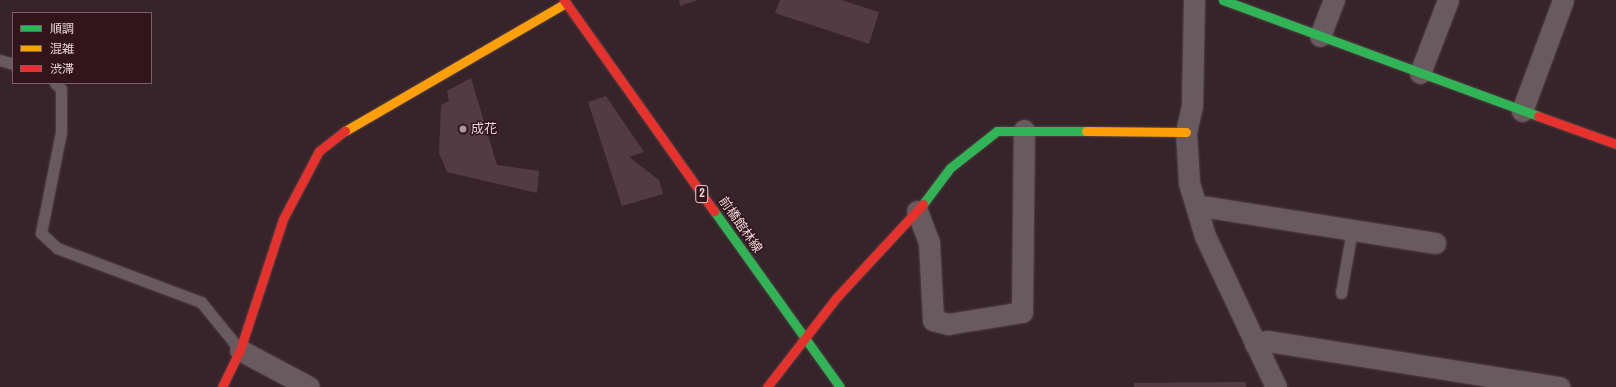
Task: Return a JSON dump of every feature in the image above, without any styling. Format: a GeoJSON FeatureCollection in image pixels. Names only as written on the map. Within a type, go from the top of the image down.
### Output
{"type":"FeatureCollection","features":[{"type":"Feature","properties":{"kind":"street"},"geometry":{"type":"LineString","coordinates":[[1194,0],[1192,106],[1186,132],[1189,183],[1205,236],[1276,387]]}},
{"type":"Feature","properties":{"kind":"street"},"geometry":{"type":"LineString","coordinates":[[1223,0],[1616,144]]}},
{"type":"Feature","properties":{"kind":"street"},"geometry":{"type":"LineString","coordinates":[[1320,36],[1334,0]]}},
{"type":"Feature","properties":{"kind":"street"},"geometry":{"type":"LineString","coordinates":[[1420,73],[1448,0]]}},
{"type":"Feature","properties":{"kind":"street"},"geometry":{"type":"LineString","coordinates":[[1522,110],[1563,0]]}},
{"type":"Feature","properties":{"kind":"street"},"geometry":{"type":"LineString","coordinates":[[222,387],[240,350],[283,219],[319,151],[349,128],[510,38],[566,1]]}},
{"type":"Feature","properties":{"kind":"street","name":"前橋館林線"},"geometry":{"type":"LineString","coordinates":[[566,1],[840,387]]}},
{"type":"Feature","properties":{"kind":"street"},"geometry":{"type":"LineString","coordinates":[[917,211],[929,243],[930,314],[933,320],[948,324],[1022,312],[1024,130]]}},
{"type":"Feature","properties":{"kind":"street"},"geometry":{"type":"LineString","coordinates":[[767,387],[836,298],[917,211],[950,168],[997,131],[1186,132]]}},
{"type":"Feature","properties":{"kind":"street"},"geometry":{"type":"LineString","coordinates":[[1197,209],[1208,207],[1436,243]]}},
{"type":"Feature","properties":{"kind":"street"},"geometry":{"type":"LineString","coordinates":[[1255,344],[1268,341],[1559,387]]}},
{"type":"Feature","properties":{"kind":"street"},"geometry":{"type":"LineString","coordinates":[[240,350],[309,387]]}},
{"type":"Feature","properties":{"kind":"lane"},"geometry":{"type":"LineString","coordinates":[[0,60],[12,64]]}},
{"type":"Feature","properties":{"kind":"lane"},"geometry":{"type":"LineString","coordinates":[[56,84],[62,88],[61,132],[41,233],[57,248],[201,302],[240,350]]}},
{"type":"Feature","properties":{"kind":"lane"},"geometry":{"type":"LineString","coordinates":[[1341,293],[1352,230]]}},
{"type":"Feature","properties":{"kind":"building"},"geometry":{"type":"Polygon","coordinates":[[[679,0],[698,0],[680,6],[679,0]]]}},
{"type":"Feature","properties":{"kind":"building"},"geometry":{"type":"Polygon","coordinates":[[[780,0],[841,0],[879,12],[869,44],[775,13],[780,0]]]}},
{"type":"Feature","properties":{"kind":"building","name":"成花"},"geometry":{"type":"Polygon","coordinates":[[[471,78],[497,165],[539,171],[537,193],[447,172],[439,153],[441,105],[449,101],[447,91],[471,78]]]}},
{"type":"Feature","properties":{"kind":"building"},"geometry":{"type":"Polygon","coordinates":[[[606,96],[644,152],[629,157],[659,180],[663,194],[622,206],[588,102],[606,96]]]}},
{"type":"Feature","properties":{"kind":"building"},"geometry":{"type":"Polygon","coordinates":[[[1246,382],[1246,387],[1134,387],[1134,383],[1246,382]]]}},
{"type":"Feature","properties":{"kind":"traffic: fast"},"geometry":{"type":"LineString","coordinates":[[1223,0],[1538,116]]}},
{"type":"Feature","properties":{"kind":"traffic: fast"},"geometry":{"type":"LineString","coordinates":[[923,204],[950,168],[997,131],[1086,131]]}},
{"type":"Feature","properties":{"kind":"traffic: fast"},"geometry":{"type":"LineString","coordinates":[[714,211],[840,387]]}},
{"type":"Feature","properties":{"kind":"traffic: slow"},"geometry":{"type":"LineString","coordinates":[[345,131],[566,3]]}},
{"type":"Feature","properties":{"kind":"traffic: slow"},"geometry":{"type":"LineString","coordinates":[[1086,131],[1186,132]]}},
{"type":"Feature","properties":{"kind":"traffic: jam"},"geometry":{"type":"LineString","coordinates":[[564,0],[714,211]]}},
{"type":"Feature","properties":{"kind":"traffic: jam"},"geometry":{"type":"LineString","coordinates":[[1538,116],[1616,144]]}},
{"type":"Feature","properties":{"kind":"traffic: jam"},"geometry":{"type":"LineString","coordinates":[[222,387],[240,350],[283,219],[319,151],[345,131]]}},
{"type":"Feature","properties":{"kind":"traffic: jam"},"geometry":{"type":"LineString","coordinates":[[767,387],[836,298],[923,204]]}},
{"type":"Feature","properties":{"kind":"place","name":"成花"},"geometry":{"type":"Point","coordinates":[463,129]}}]}
